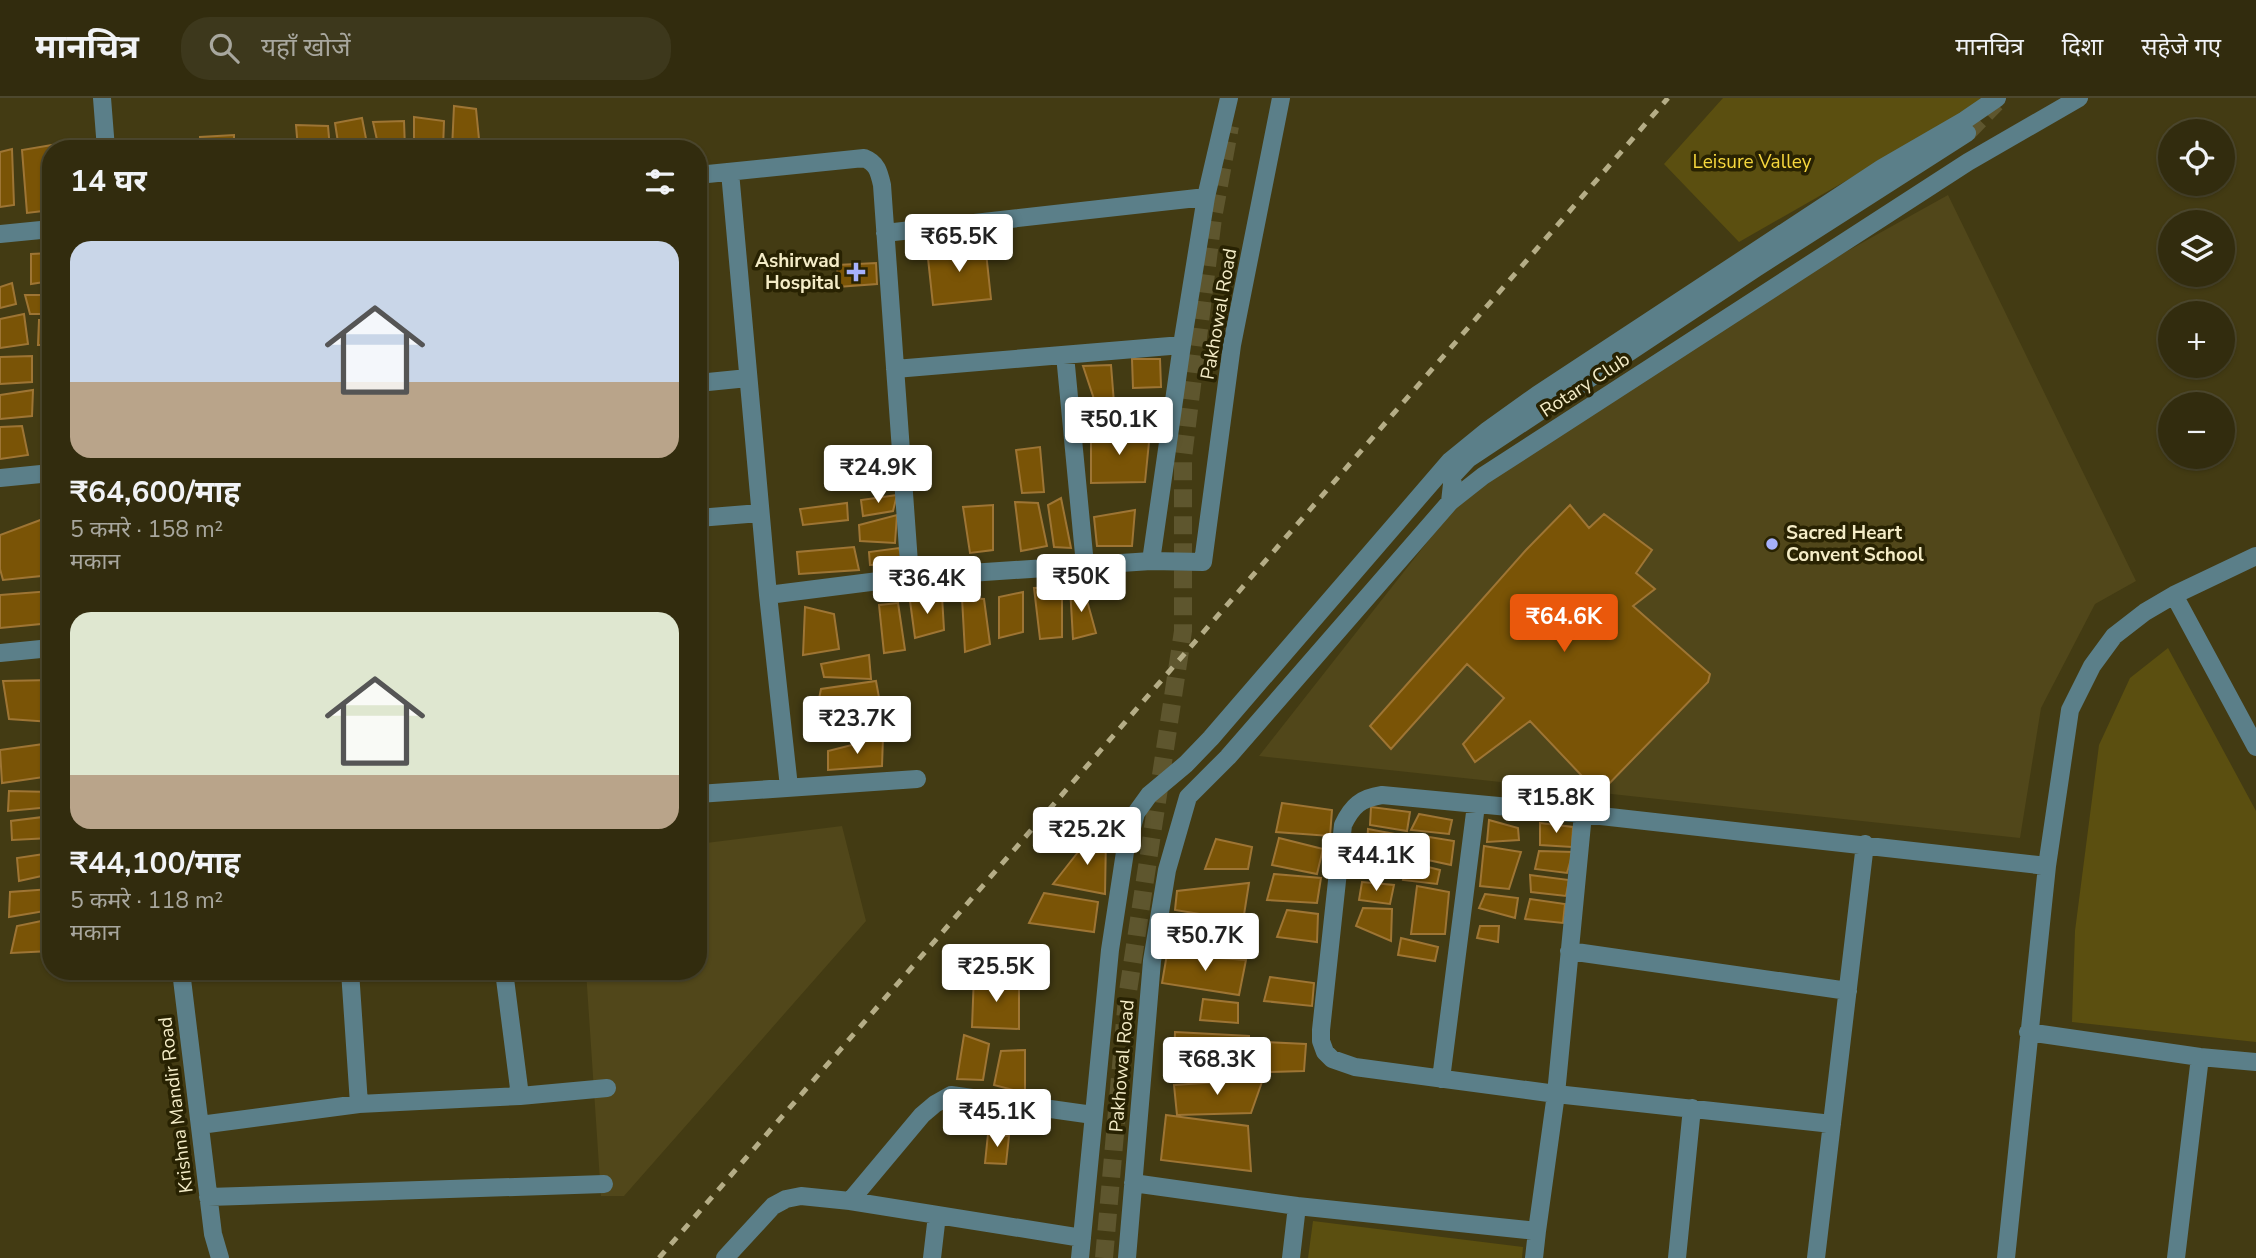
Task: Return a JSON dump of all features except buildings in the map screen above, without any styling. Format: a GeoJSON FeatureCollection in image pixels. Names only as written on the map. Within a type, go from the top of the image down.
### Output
{"type":"FeatureCollection","features":[{"type":"Feature","properties":{"kind":"street"},"geometry":{"type":"LineString","coordinates":[[103,98],[105,140]]}},
{"type":"Feature","properties":{"kind":"street","name":"Pakhowal Road"},"geometry":{"type":"LineString","coordinates":[[1230,98],[1206,197],[1151,561],[1203,562],[1232,345],[1281,98]]}},
{"type":"Feature","properties":{"kind":"street"},"geometry":{"type":"LineString","coordinates":[[1228,757],[1211,738],[1450,461],[1466,447],[1537,396],[1854,186],[1997,98]]}},
{"type":"Feature","properties":{"kind":"street","name":"Rotary Club"},"geometry":{"type":"LineString","coordinates":[[1188,797],[1228,757],[1450,502],[1494,469],[1968,162],[2080,98]]}},
{"type":"Feature","properties":{"kind":"street"},"geometry":{"type":"LineString","coordinates":[[1450,502],[1453,475],[1468,459],[1745,275],[1967,133]]}},
{"type":"Feature","properties":{"kind":"street"},"geometry":{"type":"LineString","coordinates":[[707,174],[864,158],[872,161],[880,175],[910,577]]}},
{"type":"Feature","properties":{"kind":"street"},"geometry":{"type":"LineString","coordinates":[[730,172],[760,513],[789,787]]}},
{"type":"Feature","properties":{"kind":"street"},"geometry":{"type":"LineString","coordinates":[[885,233],[1206,197]]}},
{"type":"Feature","properties":{"kind":"street"},"geometry":{"type":"LineString","coordinates":[[0,234],[42,230]]}},
{"type":"Feature","properties":{"kind":"street"},"geometry":{"type":"LineString","coordinates":[[895,369],[1182,345]]}},
{"type":"Feature","properties":{"kind":"street"},"geometry":{"type":"LineString","coordinates":[[1065,355],[1085,565]]}},
{"type":"Feature","properties":{"kind":"street"},"geometry":{"type":"LineString","coordinates":[[707,382],[748,378]]}},
{"type":"Feature","properties":{"kind":"street"},"geometry":{"type":"LineString","coordinates":[[0,478],[42,474]]}},
{"type":"Feature","properties":{"kind":"street"},"geometry":{"type":"LineString","coordinates":[[707,516],[760,513]]}},
{"type":"Feature","properties":{"kind":"street"},"geometry":{"type":"LineString","coordinates":[[2006,1258],[2047,866],[2070,710],[2092,666],[2114,636],[2145,612],[2256,556]]}},
{"type":"Feature","properties":{"kind":"street"},"geometry":{"type":"LineString","coordinates":[[768,595],[910,577],[1151,561]]}},
{"type":"Feature","properties":{"kind":"street"},"geometry":{"type":"LineString","coordinates":[[2174,596],[2256,747]]}},
{"type":"Feature","properties":{"kind":"street"},"geometry":{"type":"LineString","coordinates":[[0,653],[42,649]]}},
{"type":"Feature","properties":{"kind":"street","name":"Pakhowal Road"},"geometry":{"type":"LineString","coordinates":[[1080,1258],[1093,1115],[1118,892],[1125,852],[1136,813],[1149,795],[1186,764],[1211,738]]}},
{"type":"Feature","properties":{"kind":"street"},"geometry":{"type":"LineString","coordinates":[[707,793],[917,779]]}},
{"type":"Feature","properties":{"kind":"street"},"geometry":{"type":"LineString","coordinates":[[1832,1124],[1556,1094],[1354,1067],[1332,1059],[1325,1052],[1321,1041],[1343,825],[1356,803],[1368,797],[1382,795],[1865,844],[2047,866]]}},
{"type":"Feature","properties":{"kind":"street","name":"Pakhowal Road"},"geometry":{"type":"LineString","coordinates":[[1127,1258],[1152,961],[1167,870],[1188,797]]}},
{"type":"Feature","properties":{"kind":"street"},"geometry":{"type":"LineString","coordinates":[[1441,1079],[1476,805]]}},
{"type":"Feature","properties":{"kind":"street"},"geometry":{"type":"LineString","coordinates":[[1534,1258],[1556,1094],[1583,814]]}},
{"type":"Feature","properties":{"kind":"street"},"geometry":{"type":"LineString","coordinates":[[1816,1258],[1865,844]]}},
{"type":"Feature","properties":{"kind":"street"},"geometry":{"type":"LineString","coordinates":[[1569,951],[1848,991]]}},
{"type":"Feature","properties":{"kind":"street","name":"Krishna Mandir Road"},"geometry":{"type":"LineString","coordinates":[[182,980],[213,1234],[220,1258]]}},
{"type":"Feature","properties":{"kind":"street"},"geometry":{"type":"LineString","coordinates":[[351,980],[359,1104]]}},
{"type":"Feature","properties":{"kind":"street"},"geometry":{"type":"LineString","coordinates":[[505,980],[520,1096]]}},
{"type":"Feature","properties":{"kind":"street"},"geometry":{"type":"LineString","coordinates":[[2028,1032],[2200,1058],[2256,1062]]}},
{"type":"Feature","properties":{"kind":"street"},"geometry":{"type":"LineString","coordinates":[[2176,1258],[2200,1058]]}},
{"type":"Feature","properties":{"kind":"street"},"geometry":{"type":"LineString","coordinates":[[200,1125],[359,1104],[520,1096],[607,1088]]}},
{"type":"Feature","properties":{"kind":"street"},"geometry":{"type":"LineString","coordinates":[[850,1201],[922,1115],[951,1095],[1093,1115]]}},
{"type":"Feature","properties":{"kind":"street"},"geometry":{"type":"LineString","coordinates":[[1677,1258],[1692,1108]]}},
{"type":"Feature","properties":{"kind":"street"},"geometry":{"type":"LineString","coordinates":[[1133,1183],[1297,1206],[1536,1231]]}},
{"type":"Feature","properties":{"kind":"street"},"geometry":{"type":"LineString","coordinates":[[208,1196],[604,1184]]}},
{"type":"Feature","properties":{"kind":"street"},"geometry":{"type":"LineString","coordinates":[[725,1258],[773,1206],[786,1199],[801,1196],[850,1201],[1082,1238]]}},
{"type":"Feature","properties":{"kind":"street"},"geometry":{"type":"LineString","coordinates":[[1291,1258],[1297,1206]]}},
{"type":"Feature","properties":{"kind":"street"},"geometry":{"type":"LineString","coordinates":[[932,1258],[937,1215]]}},
{"type":"Feature","properties":{"kind":"street","name":"Krishna Mandir Road"},"geometry":{"type":"LineString","coordinates":[[209,1258],[213,1234]]}},
{"type":"Feature","properties":{"kind":"shaded area","name":"Sacred Heart Convent School"},"geometry":{"type":"Polygon","coordinates":[[[1948,195],[2136,581],[2095,604],[2041,708],[2020,838],[1259,756],[1454,508],[1571,422],[1761,299],[1948,195]]]}},
{"type":"Feature","properties":{"kind":"shaded area"},"geometry":{"type":"Polygon","coordinates":[[[842,826],[866,921],[624,1196],[601,1196],[587,980],[707,980],[707,843],[842,826]]]}},
{"type":"Feature","properties":{"kind":"green space","name":"Leisure Valley"},"geometry":{"type":"Polygon","coordinates":[[[1723,98],[2005,98],[1886,158],[1739,242],[1664,164],[1723,98]]]}},
{"type":"Feature","properties":{"kind":"green space"},"geometry":{"type":"Polygon","coordinates":[[[2168,648],[2256,811],[2256,1042],[2072,1022],[2075,931],[2099,745],[2130,678],[2168,648]]]}},
{"type":"Feature","properties":{"kind":"green space"},"geometry":{"type":"Polygon","coordinates":[[[1313,1221],[1523,1247],[1522,1258],[1308,1258],[1313,1221]]]}},
{"type":"Feature","properties":{"kind":"tunnel"},"geometry":{"type":"LineString","coordinates":[[1967,133],[1996,103]]}},
{"type":"Feature","properties":{"kind":"tunnel"},"geometry":{"type":"LineString","coordinates":[[1104,1258],[1127,998],[1183,631],[1183,457],[1213,218],[1230,126]]}},
{"type":"Feature","properties":{"kind":"railway"},"geometry":{"type":"LineString","coordinates":[[659,1258],[1668,98]]}},
{"type":"Feature","properties":{"kind":"place","name":"Ashirwad Hospital"},"geometry":{"type":"Point","coordinates":[856,272]}},
{"type":"Feature","properties":{"kind":"place","name":"Sacred Heart Convent School"},"geometry":{"type":"Point","coordinates":[1772,544]}}]}
